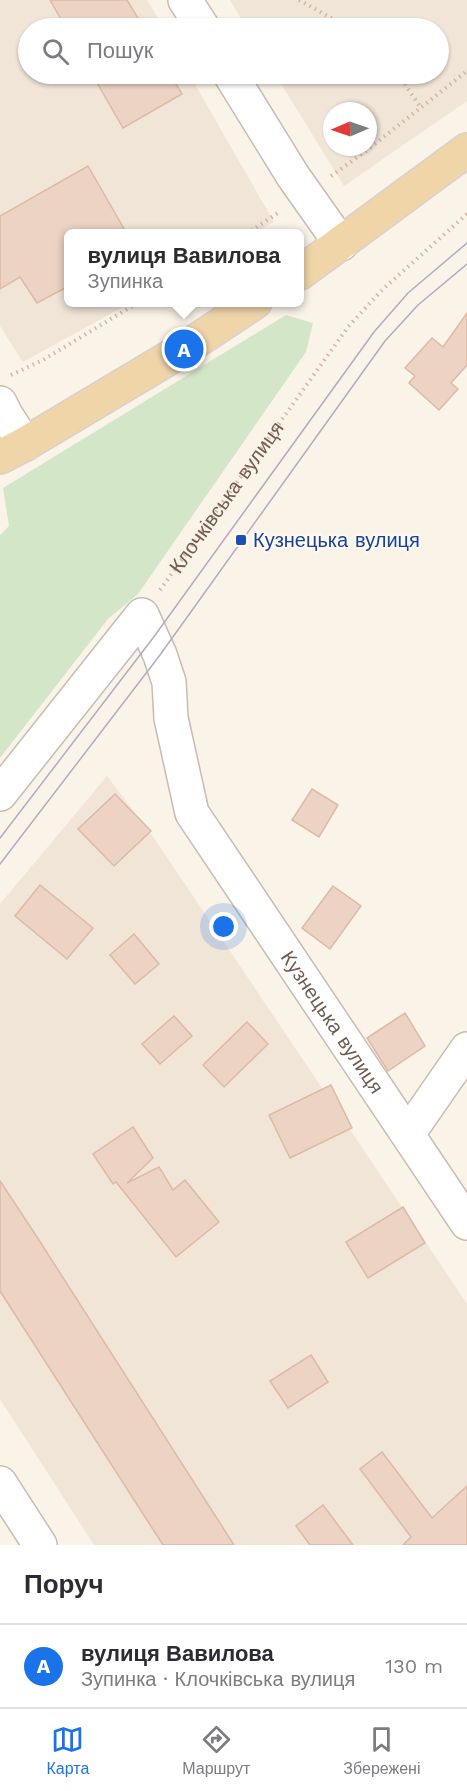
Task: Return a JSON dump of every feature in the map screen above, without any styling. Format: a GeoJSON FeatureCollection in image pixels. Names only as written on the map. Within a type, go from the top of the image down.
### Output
{"type":"FeatureCollection","features":[{"type":"Feature","properties":{"kind":"main road"},"geometry":{"type":"LineString","coordinates":[[304,270],[467,150]]}},
{"type":"Feature","properties":{"kind":"main road"},"geometry":{"type":"LineString","coordinates":[[13,451],[184,349],[249,307]]}},
{"type":"Feature","properties":{"kind":"street"},"geometry":{"type":"LineString","coordinates":[[185,0],[197,18]]}},
{"type":"Feature","properties":{"kind":"street"},"geometry":{"type":"LineString","coordinates":[[236,84],[293,176],[342,244]]}},
{"type":"Feature","properties":{"kind":"street"},"geometry":{"type":"LineString","coordinates":[[5,389],[13,451]]}},
{"type":"Feature","properties":{"kind":"street"},"geometry":{"type":"LineString","coordinates":[[0,794],[142,615]]}},
{"type":"Feature","properties":{"kind":"street","name":"Кузнецька вулиця"},"geometry":{"type":"LineString","coordinates":[[142,615],[169,682],[171,718],[192,813],[467,1223]]}},
{"type":"Feature","properties":{"kind":"street"},"geometry":{"type":"LineString","coordinates":[[408,1134],[467,1049]]}},
{"type":"Feature","properties":{"kind":"street"},"geometry":{"type":"LineString","coordinates":[[0,1483],[40,1545]]}},
{"type":"Feature","properties":{"kind":"path"},"geometry":{"type":"LineString","coordinates":[[299,0],[331,18]]}},
{"type":"Feature","properties":{"kind":"path"},"geometry":{"type":"LineString","coordinates":[[326,180],[467,71]]}},
{"type":"Feature","properties":{"kind":"path"},"geometry":{"type":"LineString","coordinates":[[405,84],[421,108]]}},
{"type":"Feature","properties":{"kind":"path"},"geometry":{"type":"LineString","coordinates":[[254,229],[286,208]]}},
{"type":"Feature","properties":{"kind":"path","name":"Клочківська вулиця"},"geometry":{"type":"LineString","coordinates":[[142,615],[348,327],[382,290],[467,214]]}},
{"type":"Feature","properties":{"kind":"path"},"geometry":{"type":"LineString","coordinates":[[5,389],[43,360],[132,307]]}},
{"type":"Feature","properties":{"kind":"shaded area"},"geometry":{"type":"Polygon","coordinates":[[[0,0],[147,0],[158,18],[18,18],[18,84],[195,84],[274,222],[261,229],[64,229],[64,307],[123,307],[23,362],[0,326],[0,0]]]}},
{"type":"Feature","properties":{"kind":"shaded area"},"geometry":{"type":"Polygon","coordinates":[[[230,0],[467,0],[467,101],[344,186],[326,156],[377,156],[377,102],[323,102],[323,152],[281,84],[449,84],[449,18],[241,18],[230,0]]]}},
{"type":"Feature","properties":{"kind":"shaded area"},"geometry":{"type":"Polygon","coordinates":[[[107,776],[154,838],[467,1304],[467,1545],[94,1545],[0,1399],[0,904],[107,776]]]}},
{"type":"Feature","properties":{"kind":"green space"},"geometry":{"type":"Polygon","coordinates":[[[286,315],[313,323],[306,352],[138,594],[108,619],[0,758],[0,535],[9,526],[3,488],[286,315]]]}},
{"type":"Feature","properties":{"kind":"building"},"geometry":{"type":"Polygon","coordinates":[[[50,0],[127,0],[138,18],[60,18],[50,0]]]}},
{"type":"Feature","properties":{"kind":"building"},"geometry":{"type":"Polygon","coordinates":[[[98,84],[176,84],[182,94],[123,128],[98,84]]]}},
{"type":"Feature","properties":{"kind":"building"},"geometry":{"type":"Polygon","coordinates":[[[88,166],[124,229],[64,229],[64,289],[37,303],[20,277],[0,289],[0,216],[88,166]]]}},
{"type":"Feature","properties":{"kind":"building"},"geometry":{"type":"Polygon","coordinates":[[[467,313],[467,365],[451,383],[458,389],[439,410],[409,383],[415,376],[405,368],[432,338],[443,347],[467,313]]]}},
{"type":"Feature","properties":{"kind":"building"},"geometry":{"type":"Polygon","coordinates":[[[312,789],[338,805],[319,837],[292,820],[312,789]]]}},
{"type":"Feature","properties":{"kind":"building"},"geometry":{"type":"Polygon","coordinates":[[[115,794],[151,831],[114,866],[78,829],[115,794]]]}},
{"type":"Feature","properties":{"kind":"building"},"geometry":{"type":"Polygon","coordinates":[[[40,885],[93,928],[67,959],[15,916],[40,885]]]}},
{"type":"Feature","properties":{"kind":"building"},"geometry":{"type":"Polygon","coordinates":[[[333,886],[361,906],[330,949],[302,928],[333,886]]]}},
{"type":"Feature","properties":{"kind":"building"},"geometry":{"type":"Polygon","coordinates":[[[134,934],[159,964],[135,984],[110,955],[134,934]]]}},
{"type":"Feature","properties":{"kind":"building"},"geometry":{"type":"Polygon","coordinates":[[[405,1013],[425,1046],[388,1071],[367,1038],[405,1013]]]}},
{"type":"Feature","properties":{"kind":"building"},"geometry":{"type":"Polygon","coordinates":[[[174,1016],[192,1036],[160,1064],[142,1044],[174,1016]]]}},
{"type":"Feature","properties":{"kind":"building"},"geometry":{"type":"Polygon","coordinates":[[[247,1022],[268,1044],[224,1087],[203,1065],[247,1022]]]}},
{"type":"Feature","properties":{"kind":"building"},"geometry":{"type":"Polygon","coordinates":[[[331,1085],[352,1128],[290,1158],[269,1115],[331,1085]]]}},
{"type":"Feature","properties":{"kind":"building"},"geometry":{"type":"Polygon","coordinates":[[[133,1127],[153,1158],[127,1183],[159,1167],[173,1190],[185,1180],[219,1222],[176,1257],[116,1182],[113,1184],[93,1154],[133,1127]]]}},
{"type":"Feature","properties":{"kind":"building"},"geometry":{"type":"Polygon","coordinates":[[[0,1181],[234,1545],[163,1545],[0,1291],[0,1181]]]}},
{"type":"Feature","properties":{"kind":"building"},"geometry":{"type":"Polygon","coordinates":[[[403,1207],[425,1243],[368,1278],[346,1242],[403,1207]]]}},
{"type":"Feature","properties":{"kind":"building"},"geometry":{"type":"Polygon","coordinates":[[[311,1355],[328,1382],[288,1408],[270,1381],[311,1355]]]}},
{"type":"Feature","properties":{"kind":"building"},"geometry":{"type":"Polygon","coordinates":[[[382,1452],[432,1518],[467,1486],[467,1545],[403,1545],[411,1537],[360,1469],[382,1452]]]}},
{"type":"Feature","properties":{"kind":"building"},"geometry":{"type":"Polygon","coordinates":[[[323,1505],[353,1545],[310,1545],[296,1526],[323,1505]]]}},
{"type":"Feature","properties":{"kind":"tram line"},"geometry":{"type":"LineString","coordinates":[[0,838],[153,638],[374,332],[408,293],[467,243]]}},
{"type":"Feature","properties":{"kind":"tram line"},"geometry":{"type":"LineString","coordinates":[[0,864],[160,655],[385,341],[418,305],[467,264]]}},
{"type":"Feature","properties":{"kind":"place","name":"вулиця Вавилова"},"geometry":{"type":"Point","coordinates":[184,349]}},
{"type":"Feature","properties":{"kind":"place","name":"Кузнецька вулиця"},"geometry":{"type":"Point","coordinates":[241,540]}}]}
